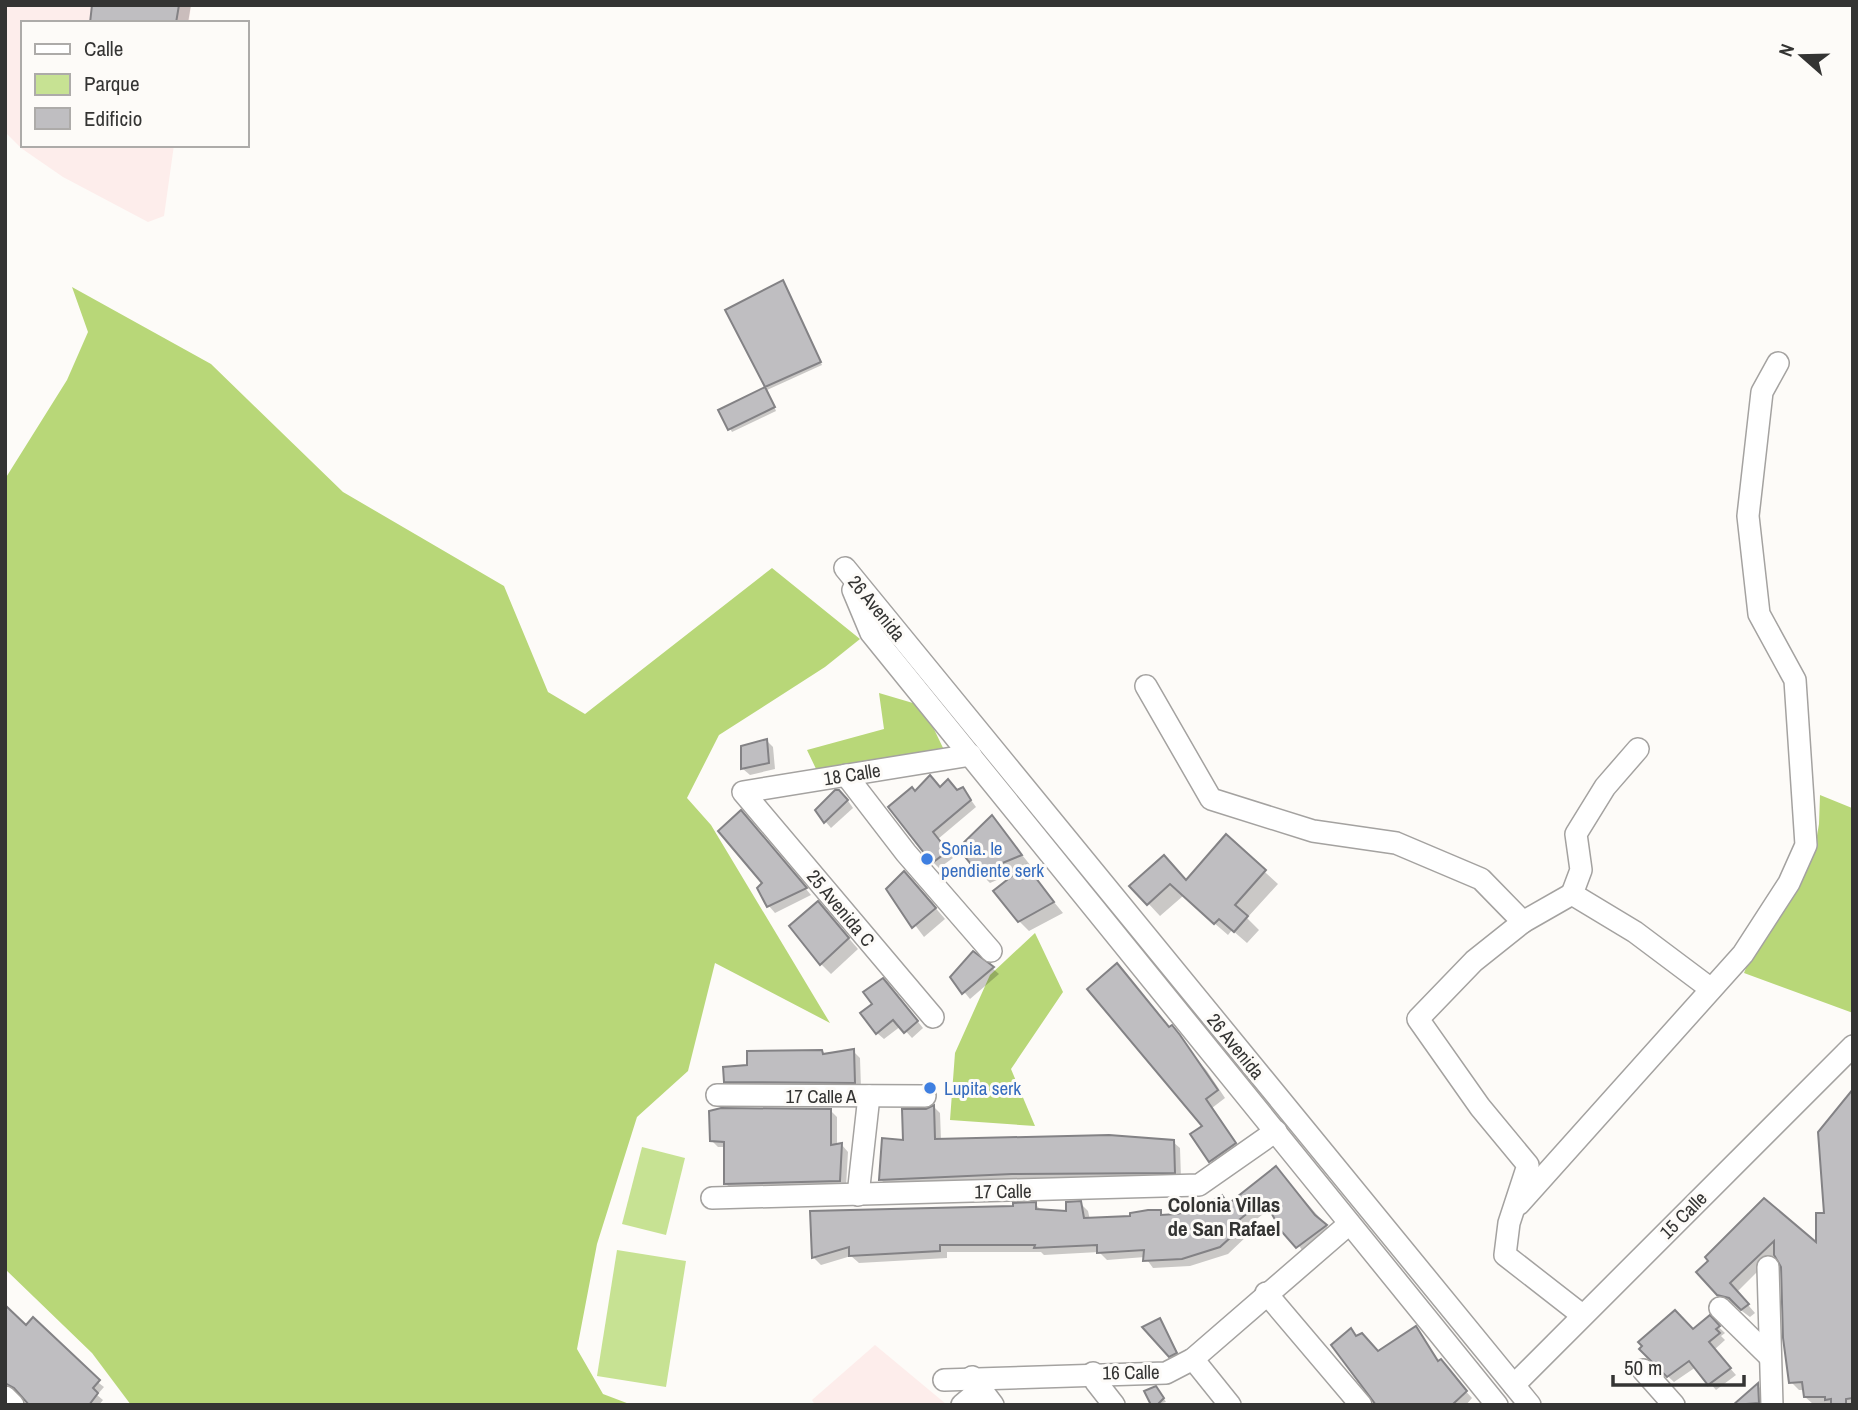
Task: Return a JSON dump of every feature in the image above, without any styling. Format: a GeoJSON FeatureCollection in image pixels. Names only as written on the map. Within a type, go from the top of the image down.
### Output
{"type":"FeatureCollection","features":[{"type":"Feature","properties":{"kind":"street"},"geometry":{"type":"LineString","coordinates":[[1513,1210],[1743,954],[1789,883],[1806,845],[1795,680],[1759,614],[1748,516],[1762,392],[1778,363]]}},
{"type":"Feature","properties":{"kind":"street","name":"26 Avenida"},"geometry":{"type":"LineString","coordinates":[[1485,1400],[1276,1132],[872,633],[845,568],[1530,1405]]}},
{"type":"Feature","properties":{"kind":"street"},"geometry":{"type":"LineString","coordinates":[[1146,686],[1211,799],[1313,831],[1396,843],[1481,879],[1523,922]]}},
{"type":"Feature","properties":{"kind":"street"},"geometry":{"type":"LineString","coordinates":[[1581,1315],[1504,1255],[1513,1210],[1528,1166],[1480,1107],[1418,1018],[1475,961],[1523,922],[1572,894],[1581,870],[1576,834],[1605,787],[1638,749]]}},
{"type":"Feature","properties":{"kind":"street","name":"18 Calle"},"geometry":{"type":"LineString","coordinates":[[749,799],[743,792],[971,755]]}},
{"type":"Feature","properties":{"kind":"street"},"geometry":{"type":"LineString","coordinates":[[846,775],[906,853],[990,951]]}},
{"type":"Feature","properties":{"kind":"street","name":"25 Avenida C"},"geometry":{"type":"LineString","coordinates":[[749,799],[933,1017]]}},
{"type":"Feature","properties":{"kind":"street"},"geometry":{"type":"LineString","coordinates":[[1572,894],[1635,932],[1711,989]]}},
{"type":"Feature","properties":{"kind":"street","name":"15 Calle"},"geometry":{"type":"LineString","coordinates":[[1514,1385],[1581,1315],[1853,1046]]}},
{"type":"Feature","properties":{"kind":"street","name":"17 Calle A"},"geometry":{"type":"LineString","coordinates":[[718,1095],[925,1096]]}},
{"type":"Feature","properties":{"kind":"street"},"geometry":{"type":"LineString","coordinates":[[858,1195],[869,1096]]}},
{"type":"Feature","properties":{"kind":"street","name":"17 Calle"},"geometry":{"type":"LineString","coordinates":[[712,1198],[1199,1185],[1276,1132]]}},
{"type":"Feature","properties":{"kind":"street","name":"16 Calle"},"geometry":{"type":"LineString","coordinates":[[944,1380],[982,1390],[1093,1373],[1166,1373],[1193,1359],[1266,1293],[1349,1224]]}},
{"type":"Feature","properties":{"kind":"street"},"geometry":{"type":"LineString","coordinates":[[1768,1266],[1772,1405]]}},
{"type":"Feature","properties":{"kind":"street"},"geometry":{"type":"LineString","coordinates":[[1266,1293],[1361,1405]]}},
{"type":"Feature","properties":{"kind":"street"},"geometry":{"type":"LineString","coordinates":[[1720,1308],[1769,1356]]}},
{"type":"Feature","properties":{"kind":"street"},"geometry":{"type":"LineString","coordinates":[[1193,1359],[1230,1405]]}},
{"type":"Feature","properties":{"kind":"street"},"geometry":{"type":"LineString","coordinates":[[1643,1370],[1674,1405]]}},
{"type":"Feature","properties":{"kind":"street"},"geometry":{"type":"LineString","coordinates":[[1093,1373],[1096,1382],[1114,1405]]}},
{"type":"Feature","properties":{"kind":"street"},"geometry":{"type":"LineString","coordinates":[[962,1405],[982,1390]]}},
{"type":"Feature","properties":{"kind":"street"},"geometry":{"type":"LineString","coordinates":[[5,1397],[13,1405]]}},
{"type":"Feature","properties":{"kind":"shaded area"},"geometry":{"type":"Polygon","coordinates":[[[5,5],[191,5],[189,21],[21,21],[21,147],[174,147],[164,216],[148,222],[63,177],[21,148],[5,132],[5,5]]]}},
{"type":"Feature","properties":{"kind":"shaded area"},"geometry":{"type":"Polygon","coordinates":[[[875,1345],[946,1404],[815,1405],[812,1400],[875,1345]]]}},
{"type":"Feature","properties":{"kind":"green space"},"geometry":{"type":"Polygon","coordinates":[[[72,287],[211,364],[343,492],[504,586],[548,692],[585,714],[772,568],[860,639],[825,667],[719,735],[687,798],[711,825],[830,1023],[715,963],[688,1071],[637,1117],[597,1244],[577,1349],[603,1394],[632,1405],[131,1405],[92,1353],[5,1269],[5,479],[67,380],[88,332],[72,287]]]}},
{"type":"Feature","properties":{"kind":"green space"},"geometry":{"type":"Polygon","coordinates":[[[879,693],[923,706],[944,750],[818,773],[807,750],[884,729],[879,693]]]}},
{"type":"Feature","properties":{"kind":"green space"},"geometry":{"type":"Polygon","coordinates":[[[1820,795],[1852,808],[1853,1013],[1744,973],[1761,929],[1814,853],[1820,795]]]}},
{"type":"Feature","properties":{"kind":"green space"},"geometry":{"type":"Polygon","coordinates":[[[1035,933],[1063,992],[1011,1069],[1035,1126],[950,1120],[955,1053],[990,975],[1035,933]]]}},
{"type":"Feature","properties":{"kind":"green space"},"geometry":{"type":"Polygon","coordinates":[[[642,1147],[685,1158],[666,1235],[622,1224],[642,1147]]]}},
{"type":"Feature","properties":{"kind":"green space"},"geometry":{"type":"Polygon","coordinates":[[[617,1250],[686,1261],[666,1387],[597,1376],[617,1250]]]}},
{"type":"Feature","properties":{"kind":"building"},"geometry":{"type":"Polygon","coordinates":[[[92,5],[179,5],[176,21],[90,21],[92,5]]]}},
{"type":"Feature","properties":{"kind":"building"},"geometry":{"type":"Polygon","coordinates":[[[783,280],[821,362],[765,387],[725,310],[783,280]]]}},
{"type":"Feature","properties":{"kind":"building"},"geometry":{"type":"Polygon","coordinates":[[[765,387],[775,407],[728,430],[718,410],[765,387]]]}},
{"type":"Feature","properties":{"kind":"building"},"geometry":{"type":"Polygon","coordinates":[[[767,739],[769,763],[741,769],[741,746],[767,739]]]}},
{"type":"Feature","properties":{"kind":"building"},"geometry":{"type":"Polygon","coordinates":[[[930,775],[940,787],[948,779],[957,790],[963,787],[971,800],[933,832],[948,851],[932,863],[888,807],[912,787],[915,791],[930,775]]]}},
{"type":"Feature","properties":{"kind":"building"},"geometry":{"type":"Polygon","coordinates":[[[835,790],[839,790],[848,800],[824,823],[815,810],[835,790]]]}},
{"type":"Feature","properties":{"kind":"building"},"geometry":{"type":"Polygon","coordinates":[[[741,810],[807,888],[767,907],[757,888],[762,883],[718,831],[741,810]]]}},
{"type":"Feature","properties":{"kind":"building"},"geometry":{"type":"Polygon","coordinates":[[[992,815],[1022,855],[978,873],[958,848],[992,815]]]}},
{"type":"Feature","properties":{"kind":"building"},"geometry":{"type":"Polygon","coordinates":[[[1226,834],[1266,870],[1235,905],[1248,916],[1234,932],[1219,919],[1214,924],[1170,884],[1147,905],[1129,886],[1164,855],[1186,880],[1226,834]]]}},
{"type":"Feature","properties":{"kind":"building"},"geometry":{"type":"Polygon","coordinates":[[[1026,865],[1054,902],[1018,922],[993,891],[1026,865]]]}},
{"type":"Feature","properties":{"kind":"building"},"geometry":{"type":"Polygon","coordinates":[[[904,871],[936,908],[912,928],[886,889],[904,871]]]}},
{"type":"Feature","properties":{"kind":"building"},"geometry":{"type":"Polygon","coordinates":[[[818,901],[849,938],[820,965],[789,926],[818,901]]]}},
{"type":"Feature","properties":{"kind":"building"},"geometry":{"type":"Polygon","coordinates":[[[973,951],[994,967],[962,994],[950,977],[973,951]]]}},
{"type":"Feature","properties":{"kind":"building"},"geometry":{"type":"Polygon","coordinates":[[[1117,963],[1169,1027],[1172,1025],[1180,1035],[1218,1090],[1206,1099],[1236,1143],[1209,1162],[1190,1134],[1202,1126],[1087,989],[1117,963]]]}},
{"type":"Feature","properties":{"kind":"building"},"geometry":{"type":"Polygon","coordinates":[[[883,978],[918,1021],[904,1033],[893,1020],[876,1034],[860,1013],[872,1004],[863,992],[883,978]]]}},
{"type":"Feature","properties":{"kind":"building"},"geometry":{"type":"Polygon","coordinates":[[[854,1049],[855,1083],[724,1082],[723,1067],[747,1065],[747,1051],[822,1050],[823,1054],[854,1049]]]}},
{"type":"Feature","properties":{"kind":"building"},"geometry":{"type":"Polygon","coordinates":[[[1853,1089],[1853,1398],[1846,1399],[1846,1405],[1831,1405],[1831,1399],[1825,1400],[1825,1397],[1804,1397],[1802,1382],[1789,1383],[1783,1338],[1781,1267],[1774,1255],[1774,1241],[1730,1283],[1749,1304],[1741,1310],[1729,1298],[1717,1295],[1696,1272],[1708,1261],[1705,1257],[1764,1198],[1816,1242],[1816,1213],[1824,1213],[1818,1132],[1853,1089]]]}},
{"type":"Feature","properties":{"kind":"building"},"geometry":{"type":"Polygon","coordinates":[[[934,1105],[935,1139],[1109,1135],[1174,1140],[1175,1173],[1012,1174],[879,1180],[882,1138],[903,1140],[902,1109],[926,1109],[934,1105]]]}},
{"type":"Feature","properties":{"kind":"building"},"geometry":{"type":"Polygon","coordinates":[[[721,1108],[831,1109],[831,1145],[842,1143],[840,1181],[724,1184],[724,1142],[710,1141],[709,1111],[721,1108]]]}},
{"type":"Feature","properties":{"kind":"building"},"geometry":{"type":"Polygon","coordinates":[[[1276,1166],[1315,1215],[1327,1225],[1296,1248],[1282,1232],[1264,1200],[1239,1220],[1243,1226],[1220,1247],[1182,1259],[1143,1261],[1144,1250],[1097,1253],[1097,1245],[1034,1248],[1035,1245],[940,1245],[940,1251],[849,1256],[849,1247],[812,1258],[810,1211],[1013,1206],[1013,1203],[1036,1202],[1036,1209],[1066,1211],[1066,1202],[1081,1201],[1084,1218],[1130,1216],[1130,1213],[1148,1210],[1161,1210],[1161,1215],[1177,1214],[1197,1209],[1222,1195],[1228,1204],[1276,1166]]]}},
{"type":"Feature","properties":{"kind":"building"},"geometry":{"type":"Polygon","coordinates":[[[5,1305],[26,1325],[33,1317],[100,1380],[93,1388],[98,1393],[89,1405],[29,1405],[14,1388],[5,1383],[5,1305]]]}},
{"type":"Feature","properties":{"kind":"building"},"geometry":{"type":"Polygon","coordinates":[[[1675,1310],[1693,1329],[1710,1315],[1720,1326],[1716,1329],[1720,1333],[1709,1342],[1731,1368],[1708,1385],[1689,1361],[1667,1377],[1639,1349],[1642,1346],[1638,1342],[1675,1310]]]}},
{"type":"Feature","properties":{"kind":"building"},"geometry":{"type":"Polygon","coordinates":[[[1160,1318],[1177,1353],[1169,1357],[1142,1327],[1160,1318]]]}},
{"type":"Feature","properties":{"kind":"building"},"geometry":{"type":"Polygon","coordinates":[[[1416,1326],[1438,1361],[1441,1359],[1467,1391],[1452,1405],[1376,1405],[1331,1345],[1351,1328],[1356,1336],[1362,1333],[1378,1351],[1416,1326]]]}},
{"type":"Feature","properties":{"kind":"building"},"geometry":{"type":"Polygon","coordinates":[[[1758,1383],[1759,1403],[1733,1405],[1758,1383]]]}},
{"type":"Feature","properties":{"kind":"building"},"geometry":{"type":"Polygon","coordinates":[[[1156,1386],[1164,1398],[1157,1405],[1151,1405],[1144,1391],[1156,1386]]]}},
{"type":"Feature","properties":{"kind":"place","name":"Sonia. le pendiente serk"},"geometry":{"type":"Point","coordinates":[927,859]}},
{"type":"Feature","properties":{"kind":"place","name":"Lupita serk"},"geometry":{"type":"Point","coordinates":[930,1088]}},
{"type":"Feature","properties":{"kind":"district","name":"Colonia Villas de San Rafael"},"geometry":{"type":"Point","coordinates":[1224,1216]}}]}
